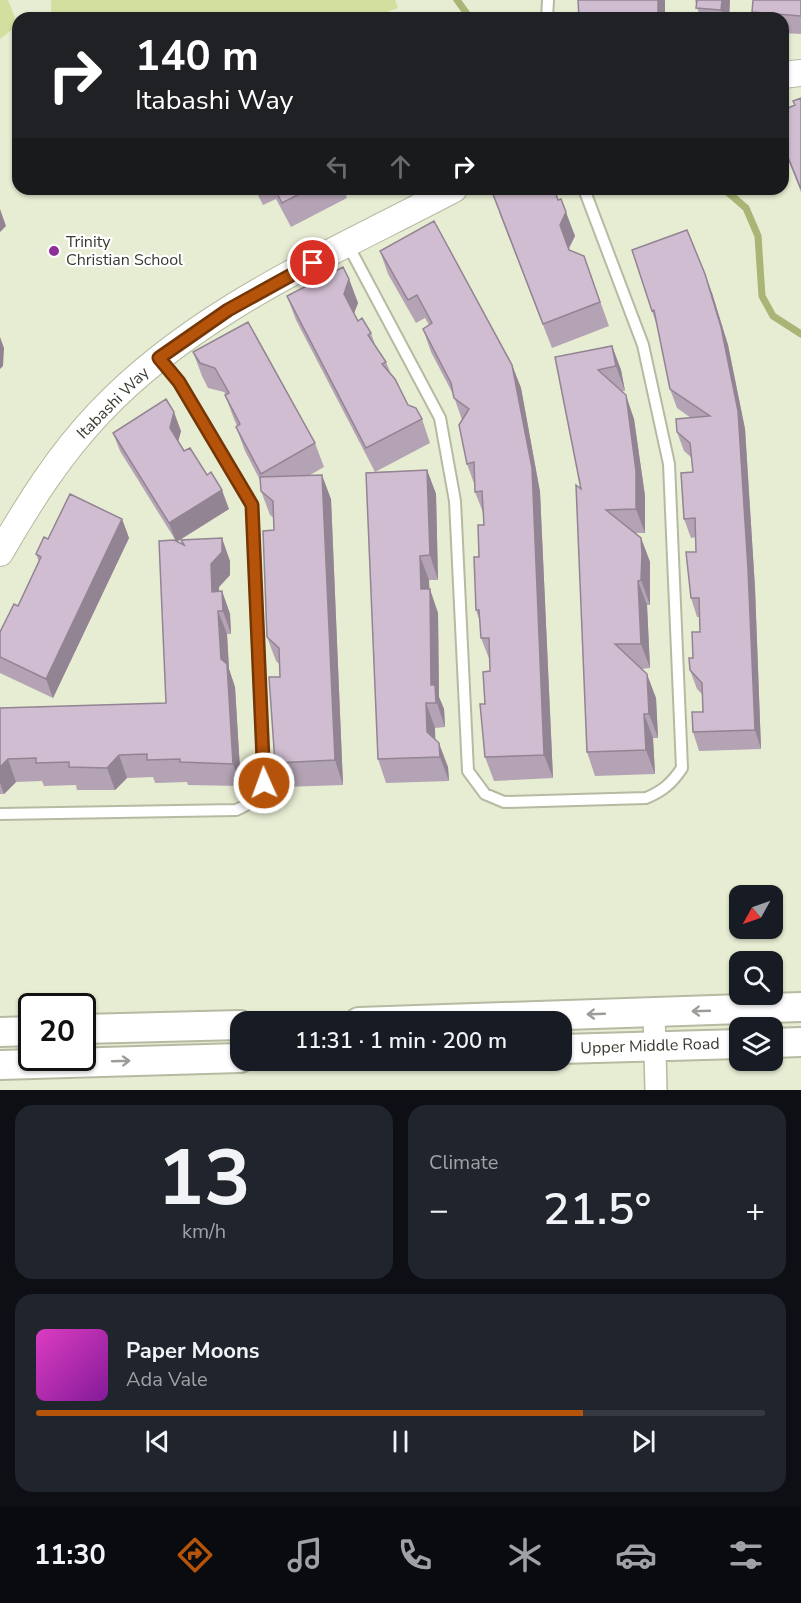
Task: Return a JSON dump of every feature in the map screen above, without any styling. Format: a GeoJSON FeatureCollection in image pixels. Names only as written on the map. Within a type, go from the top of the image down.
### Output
{"type":"FeatureCollection","features":[{"type":"Feature","properties":{"kind":"main road","name":"Upper Middle Road"},"geometry":{"type":"LineString","coordinates":[[572,1016],[801,1007]]}},
{"type":"Feature","properties":{"kind":"main road"},"geometry":{"type":"LineString","coordinates":[[96,1029],[230,1025]]}},
{"type":"Feature","properties":{"kind":"main road"},"geometry":{"type":"LineString","coordinates":[[0,1032],[18,1031]]}},
{"type":"Feature","properties":{"kind":"main road"},"geometry":{"type":"LineString","coordinates":[[783,1043],[801,1042]]}},
{"type":"Feature","properties":{"kind":"main road","name":"Upper Middle Road"},"geometry":{"type":"LineString","coordinates":[[572,1049],[729,1044]]}},
{"type":"Feature","properties":{"kind":"main road"},"geometry":{"type":"LineString","coordinates":[[0,1065],[230,1058]]}},
{"type":"Feature","properties":{"kind":"street","name":"Itabashi Way"},"geometry":{"type":"LineString","coordinates":[[0,553],[37,490],[68,448],[99,412],[159,358],[228,310],[443,195]]}},
{"type":"Feature","properties":{"kind":"street"},"geometry":{"type":"LineString","coordinates":[[654,1013],[656,1090]]}},
{"type":"Feature","properties":{"kind":"lane"},"geometry":{"type":"LineString","coordinates":[[348,245],[440,418],[455,501],[468,771],[485,794],[504,802],[646,798],[662,791],[674,781],[682,768],[669,464],[643,345],[586,195]]}},
{"type":"Feature","properties":{"kind":"lane"},"geometry":{"type":"LineString","coordinates":[[0,814],[236,810],[247,806],[257,796],[264,783],[252,505],[179,382],[159,358]]}},
{"type":"Feature","properties":{"kind":"green space"},"geometry":{"type":"Polygon","coordinates":[[[0,0],[8,0],[13,12],[12,30],[0,39],[0,0]]]}},
{"type":"Feature","properties":{"kind":"green space"},"geometry":{"type":"Polygon","coordinates":[[[51,0],[395,0],[398,8],[387,12],[51,12],[51,0]]]}},
{"type":"Feature","properties":{"kind":"building"},"geometry":{"type":"Polygon","coordinates":[[[578,0],[658,0],[658,12],[579,12],[578,0]]]}},
{"type":"Feature","properties":{"kind":"building"},"geometry":{"type":"Polygon","coordinates":[[[697,0],[722,0],[721,10],[696,8],[697,0]]]}},
{"type":"Feature","properties":{"kind":"building"},"geometry":{"type":"Polygon","coordinates":[[[753,0],[801,0],[801,16],[789,15],[789,12],[752,12],[753,0]]]}},
{"type":"Feature","properties":{"kind":"building"},"geometry":{"type":"Polygon","coordinates":[[[801,98],[801,189],[789,160],[789,108],[795,105],[793,101],[801,98]]]}},
{"type":"Feature","properties":{"kind":"building"},"geometry":{"type":"Polygon","coordinates":[[[278,195],[297,195],[282,203],[278,195]]]}},
{"type":"Feature","properties":{"kind":"building"},"geometry":{"type":"Polygon","coordinates":[[[493,195],[556,195],[558,200],[561,199],[566,212],[560,225],[569,250],[584,256],[600,302],[543,324],[493,195]]]}},
{"type":"Feature","properties":{"kind":"building"},"geometry":{"type":"Polygon","coordinates":[[[434,221],[512,365],[532,468],[544,755],[485,757],[480,704],[485,704],[483,672],[490,671],[489,638],[481,638],[479,610],[476,610],[474,557],[479,557],[478,525],[484,525],[482,491],[475,492],[474,462],[467,464],[459,425],[469,409],[454,398],[451,383],[423,329],[432,323],[417,295],[408,300],[380,251],[434,221]]]}},
{"type":"Feature","properties":{"kind":"building"},"geometry":{"type":"Polygon","coordinates":[[[687,230],[705,274],[721,327],[738,411],[755,730],[693,732],[692,712],[703,712],[702,683],[690,670],[689,658],[693,658],[692,632],[700,632],[699,598],[691,598],[686,552],[696,552],[695,518],[684,519],[681,473],[693,472],[690,443],[677,432],[676,419],[710,416],[670,389],[654,310],[652,311],[632,250],[687,230]]]}},
{"type":"Feature","properties":{"kind":"building"},"geometry":{"type":"Polygon","coordinates":[[[343,267],[349,279],[344,294],[358,321],[362,318],[371,333],[368,335],[386,362],[382,364],[395,379],[408,405],[416,408],[422,419],[366,448],[287,296],[343,267]]]}},
{"type":"Feature","properties":{"kind":"building"},"geometry":{"type":"Polygon","coordinates":[[[248,322],[315,443],[261,474],[236,427],[240,424],[225,395],[229,393],[215,368],[200,363],[193,352],[248,322]]]}},
{"type":"Feature","properties":{"kind":"building"},"geometry":{"type":"Polygon","coordinates":[[[612,346],[616,366],[598,370],[626,395],[636,471],[636,509],[606,510],[641,538],[642,553],[641,580],[638,581],[641,644],[615,644],[647,674],[649,714],[644,714],[646,750],[587,752],[576,485],[581,489],[555,357],[612,346]]]}},
{"type":"Feature","properties":{"kind":"building"},"geometry":{"type":"Polygon","coordinates":[[[166,399],[174,412],[170,428],[184,451],[190,448],[207,475],[211,472],[222,490],[169,523],[113,433],[166,399]]]}},
{"type":"Feature","properties":{"kind":"building"},"geometry":{"type":"Polygon","coordinates":[[[427,470],[430,555],[420,556],[421,589],[430,589],[431,685],[435,685],[436,703],[426,703],[427,732],[439,743],[440,757],[378,759],[366,473],[427,470]]]}},
{"type":"Feature","properties":{"kind":"building"},"geometry":{"type":"Polygon","coordinates":[[[322,475],[335,760],[275,763],[269,677],[280,677],[279,648],[267,637],[263,531],[274,530],[273,501],[261,491],[260,477],[322,475]]]}},
{"type":"Feature","properties":{"kind":"building"},"geometry":{"type":"Polygon","coordinates":[[[70,494],[122,519],[46,679],[0,657],[0,632],[14,604],[18,606],[41,557],[36,554],[44,537],[48,539],[70,494]]]}},
{"type":"Feature","properties":{"kind":"building"},"geometry":{"type":"Polygon","coordinates":[[[222,538],[222,552],[211,564],[212,592],[222,591],[223,611],[218,611],[221,659],[227,664],[233,764],[180,762],[180,759],[147,760],[147,754],[119,755],[107,768],[69,767],[69,762],[36,763],[36,758],[8,759],[0,767],[0,708],[166,703],[159,541],[174,540],[184,545],[181,540],[222,538]]]}},
{"type":"Feature","properties":{"kind":"waterway"},"geometry":{"type":"LineString","coordinates":[[457,0],[466,12]]}},
{"type":"Feature","properties":{"kind":"waterway"},"geometry":{"type":"LineString","coordinates":[[731,195],[746,208],[758,236],[762,296],[773,316],[801,334]]}},
{"type":"Feature","properties":{"kind":"place","name":"Trinity Christian School"},"geometry":{"type":"Point","coordinates":[54,251]}},
{"type":"Feature","properties":{"kind":"route"},"geometry":{"type":"LineString","coordinates":[[264,783],[252,505],[179,382],[159,358],[228,310],[313,263]]}}]}
